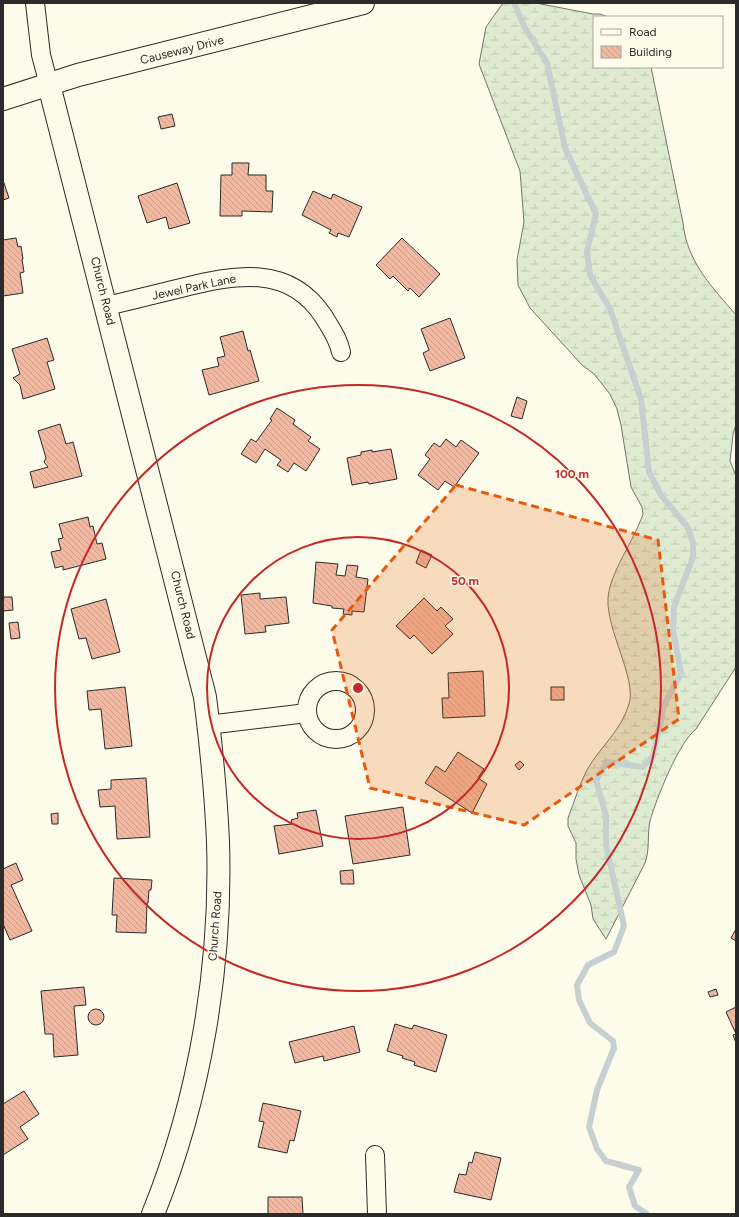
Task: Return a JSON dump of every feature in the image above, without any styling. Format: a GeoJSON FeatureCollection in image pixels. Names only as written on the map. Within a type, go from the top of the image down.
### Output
{"type":"FeatureCollection","features":[{"type":"Feature","properties":{"kind":"street","name":"Church Road"},"geometry":{"type":"LineString","coordinates":[[35,3],[41,55],[107,306],[205,697],[215,783],[218,843],[217,918],[208,1005],[192,1093],[178,1145],[153,1214]]}},
{"type":"Feature","properties":{"kind":"street","name":"Causeway Drive"},"geometry":{"type":"LineString","coordinates":[[3,99],[78,76],[363,3]]}},
{"type":"Feature","properties":{"kind":"street","name":"Jewel Park Lane"},"geometry":{"type":"LineString","coordinates":[[107,306],[222,278],[244,276],[265,278],[284,283],[299,290],[315,303],[339,340],[341,352]]}},
{"type":"Feature","properties":{"kind":"street"},"geometry":{"type":"LineString","coordinates":[[208,725],[307,714]]}},
{"type":"Feature","properties":{"kind":"street"},"geometry":{"type":"LineString","coordinates":[[375,1155],[377,1214]]}},
{"type":"Feature","properties":{"kind":"highlighted area"},"geometry":{"type":"Polygon","coordinates":[[[456,485],[658,540],[679,719],[524,825],[370,788],[332,630],[456,485]]]}},
{"type":"Feature","properties":{"kind":"green space"},"geometry":{"type":"Polygon","coordinates":[[[503,3],[536,3],[600,14],[605,16],[593,16],[593,68],[651,68],[685,237],[695,262],[702,273],[736,315],[736,424],[733,435],[730,461],[736,476],[736,667],[696,729],[682,746],[669,772],[657,799],[650,821],[647,858],[606,939],[593,919],[591,905],[579,875],[576,859],[576,843],[568,826],[568,818],[587,770],[616,731],[629,704],[629,681],[612,625],[608,598],[613,578],[643,514],[642,507],[631,487],[621,425],[617,409],[610,394],[594,374],[582,365],[530,308],[518,285],[517,260],[524,222],[520,171],[479,64],[486,27],[503,3]]]}},
{"type":"Feature","properties":{"kind":"building"},"geometry":{"type":"Polygon","coordinates":[[[172,114],[175,126],[161,129],[158,117],[172,114]]]}},
{"type":"Feature","properties":{"kind":"building"},"geometry":{"type":"Polygon","coordinates":[[[232,163],[249,163],[248,175],[266,175],[266,191],[273,191],[272,212],[242,211],[242,216],[220,216],[221,175],[232,175],[232,163]]]}},
{"type":"Feature","properties":{"kind":"building"},"geometry":{"type":"Polygon","coordinates":[[[3,180],[9,198],[3,200],[3,180]]]}},
{"type":"Feature","properties":{"kind":"building"},"geometry":{"type":"Polygon","coordinates":[[[177,183],[190,223],[169,229],[166,217],[147,223],[138,196],[177,183]]]}},
{"type":"Feature","properties":{"kind":"building"},"geometry":{"type":"Polygon","coordinates":[[[313,191],[331,199],[333,194],[362,207],[349,237],[338,233],[337,237],[329,233],[331,230],[302,215],[313,191]]]}},
{"type":"Feature","properties":{"kind":"building"},"geometry":{"type":"Polygon","coordinates":[[[16,238],[18,247],[21,246],[23,259],[24,272],[20,273],[23,293],[3,296],[3,240],[16,238]]]}},
{"type":"Feature","properties":{"kind":"building"},"geometry":{"type":"Polygon","coordinates":[[[402,238],[440,274],[419,297],[410,288],[408,291],[393,276],[390,279],[376,265],[402,238]]]}},
{"type":"Feature","properties":{"kind":"building"},"geometry":{"type":"Polygon","coordinates":[[[450,318],[465,358],[430,371],[423,353],[429,350],[421,329],[450,318]]]}},
{"type":"Feature","properties":{"kind":"building"},"geometry":{"type":"Polygon","coordinates":[[[243,331],[248,351],[250,350],[259,381],[209,395],[202,370],[219,366],[217,358],[225,356],[220,337],[243,331]]]}},
{"type":"Feature","properties":{"kind":"building"},"geometry":{"type":"Polygon","coordinates":[[[47,338],[54,360],[47,362],[55,389],[23,399],[20,385],[13,378],[20,374],[12,349],[47,338]]]}},
{"type":"Feature","properties":{"kind":"building"},"geometry":{"type":"Polygon","coordinates":[[[517,397],[527,401],[522,419],[511,416],[517,397]]]}},
{"type":"Feature","properties":{"kind":"building"},"geometry":{"type":"Polygon","coordinates":[[[277,408],[295,420],[293,424],[311,437],[308,441],[320,449],[306,471],[294,463],[288,472],[277,465],[281,460],[265,449],[256,463],[241,454],[251,439],[256,442],[272,420],[270,419],[277,408]]]}},
{"type":"Feature","properties":{"kind":"building"},"geometry":{"type":"Polygon","coordinates":[[[60,424],[66,444],[73,442],[82,476],[34,488],[30,472],[48,467],[44,462],[46,458],[38,431],[60,424]]]}},
{"type":"Feature","properties":{"kind":"building"},"geometry":{"type":"Polygon","coordinates":[[[446,439],[456,447],[461,440],[479,453],[454,487],[445,481],[438,490],[418,475],[430,459],[425,455],[434,443],[440,447],[446,439]]]}},
{"type":"Feature","properties":{"kind":"building"},"geometry":{"type":"Polygon","coordinates":[[[391,449],[397,479],[369,484],[368,482],[352,485],[347,458],[361,455],[361,452],[391,449]]]}},
{"type":"Feature","properties":{"kind":"building"},"geometry":{"type":"Polygon","coordinates":[[[88,517],[90,527],[93,526],[97,544],[102,543],[106,559],[63,570],[63,566],[55,568],[51,552],[61,550],[58,539],[63,538],[59,524],[88,517]]]}},
{"type":"Feature","properties":{"kind":"building"},"geometry":{"type":"Polygon","coordinates":[[[421,550],[432,555],[426,568],[416,563],[421,550]]]}},
{"type":"Feature","properties":{"kind":"building"},"geometry":{"type":"Polygon","coordinates":[[[316,562],[338,564],[336,575],[345,576],[347,565],[358,566],[356,577],[368,579],[364,612],[352,611],[352,615],[343,614],[344,609],[332,608],[332,606],[313,603],[316,562]]]}},
{"type":"Feature","properties":{"kind":"building"},"geometry":{"type":"Polygon","coordinates":[[[260,593],[260,599],[286,597],[289,623],[265,626],[266,632],[245,634],[241,595],[260,593]]]}},
{"type":"Feature","properties":{"kind":"building"},"geometry":{"type":"Polygon","coordinates":[[[3,597],[12,597],[13,610],[3,611],[3,597]]]}},
{"type":"Feature","properties":{"kind":"building"},"geometry":{"type":"Polygon","coordinates":[[[424,598],[437,611],[441,607],[453,619],[445,626],[453,634],[432,654],[414,635],[410,639],[396,626],[424,598]]]}},
{"type":"Feature","properties":{"kind":"building"},"geometry":{"type":"Polygon","coordinates":[[[106,599],[120,652],[92,659],[86,638],[79,639],[71,609],[106,599]]]}},
{"type":"Feature","properties":{"kind":"building"},"geometry":{"type":"Polygon","coordinates":[[[18,622],[20,638],[11,639],[9,623],[18,622]]]}},
{"type":"Feature","properties":{"kind":"building"},"geometry":{"type":"Polygon","coordinates":[[[483,671],[485,716],[443,718],[442,698],[449,698],[448,673],[483,671]]]}},
{"type":"Feature","properties":{"kind":"building"},"geometry":{"type":"Polygon","coordinates":[[[125,687],[132,746],[105,749],[101,709],[89,710],[87,691],[125,687]]]}},
{"type":"Feature","properties":{"kind":"building"},"geometry":{"type":"Polygon","coordinates":[[[551,687],[564,687],[564,700],[551,700],[551,687]]]}},
{"type":"Feature","properties":{"kind":"building"},"geometry":{"type":"Polygon","coordinates":[[[458,752],[484,769],[478,778],[487,784],[472,813],[425,783],[436,766],[445,772],[458,752]]]}},
{"type":"Feature","properties":{"kind":"building"},"geometry":{"type":"Polygon","coordinates":[[[520,761],[524,765],[519,770],[515,765],[520,761]]]}},
{"type":"Feature","properties":{"kind":"building"},"geometry":{"type":"Polygon","coordinates":[[[146,778],[150,837],[117,839],[115,806],[100,807],[98,790],[111,789],[111,780],[146,778]]]}},
{"type":"Feature","properties":{"kind":"building"},"geometry":{"type":"Polygon","coordinates":[[[403,807],[410,855],[353,864],[345,816],[403,807]]]}},
{"type":"Feature","properties":{"kind":"building"},"geometry":{"type":"Polygon","coordinates":[[[316,810],[323,846],[279,854],[274,826],[292,824],[291,820],[298,818],[297,813],[316,810]]]}},
{"type":"Feature","properties":{"kind":"building"},"geometry":{"type":"Polygon","coordinates":[[[58,813],[58,824],[52,824],[51,814],[58,813]]]}},
{"type":"Feature","properties":{"kind":"building"},"geometry":{"type":"Polygon","coordinates":[[[16,863],[23,880],[11,885],[32,931],[10,940],[3,924],[3,869],[16,863]]]}},
{"type":"Feature","properties":{"kind":"building"},"geometry":{"type":"Polygon","coordinates":[[[353,870],[354,884],[341,884],[340,871],[353,870]]]}},
{"type":"Feature","properties":{"kind":"building"},"geometry":{"type":"Polygon","coordinates":[[[114,878],[152,880],[147,903],[146,933],[116,932],[117,915],[112,915],[114,878]]]}},
{"type":"Feature","properties":{"kind":"building"},"geometry":{"type":"Polygon","coordinates":[[[736,929],[736,941],[731,938],[736,929]]]}},
{"type":"Feature","properties":{"kind":"building"},"geometry":{"type":"Polygon","coordinates":[[[84,987],[86,1005],[74,1006],[78,1055],[54,1057],[53,1034],[45,1034],[41,991],[84,987]]]}},
{"type":"Feature","properties":{"kind":"building"},"geometry":{"type":"Polygon","coordinates":[[[716,989],[718,995],[710,997],[708,992],[716,989]]]}},
{"type":"Feature","properties":{"kind":"building"},"geometry":{"type":"Polygon","coordinates":[[[736,1007],[736,1034],[726,1012],[736,1007]]]}},
{"type":"Feature","properties":{"kind":"building"},"geometry":{"type":"Polygon","coordinates":[[[93,1009],[99,1009],[104,1014],[102,1023],[99,1025],[93,1025],[88,1020],[88,1014],[93,1009]]]}},
{"type":"Feature","properties":{"kind":"building"},"geometry":{"type":"Polygon","coordinates":[[[395,1024],[412,1029],[414,1025],[447,1035],[436,1072],[414,1065],[415,1062],[387,1051],[395,1024]]]}},
{"type":"Feature","properties":{"kind":"building"},"geometry":{"type":"Polygon","coordinates":[[[354,1026],[360,1052],[324,1061],[323,1056],[295,1063],[289,1042],[354,1026]]]}},
{"type":"Feature","properties":{"kind":"building"},"geometry":{"type":"Polygon","coordinates":[[[736,1034],[736,1043],[733,1035],[736,1034]]]}},
{"type":"Feature","properties":{"kind":"building"},"geometry":{"type":"Polygon","coordinates":[[[24,1091],[39,1114],[20,1127],[28,1139],[3,1155],[3,1104],[24,1091]]]}},
{"type":"Feature","properties":{"kind":"building"},"geometry":{"type":"Polygon","coordinates":[[[263,1103],[301,1111],[294,1141],[290,1140],[287,1153],[258,1147],[264,1122],[259,1121],[263,1103]]]}},
{"type":"Feature","properties":{"kind":"building"},"geometry":{"type":"Polygon","coordinates":[[[475,1152],[501,1158],[491,1200],[454,1192],[459,1174],[466,1175],[469,1162],[472,1163],[475,1152]]]}},
{"type":"Feature","properties":{"kind":"building"},"geometry":{"type":"Polygon","coordinates":[[[268,1197],[302,1197],[303,1214],[268,1214],[268,1197]]]}},
{"type":"Feature","properties":{"kind":"waterway"},"geometry":{"type":"LineString","coordinates":[[514,3],[525,28],[547,63],[565,148],[596,214],[587,251],[590,275],[610,309],[641,399],[649,472],[661,495],[688,528],[693,543],[693,557],[674,607],[673,630],[681,673],[664,705],[653,756],[643,767],[607,762],[596,780],[606,816],[606,845],[624,926],[614,952],[588,965],[577,985],[579,1000],[590,1023],[613,1041],[614,1048],[597,1090],[589,1127],[597,1149],[606,1161],[639,1170],[629,1187],[635,1206],[647,1214]]}}]}
